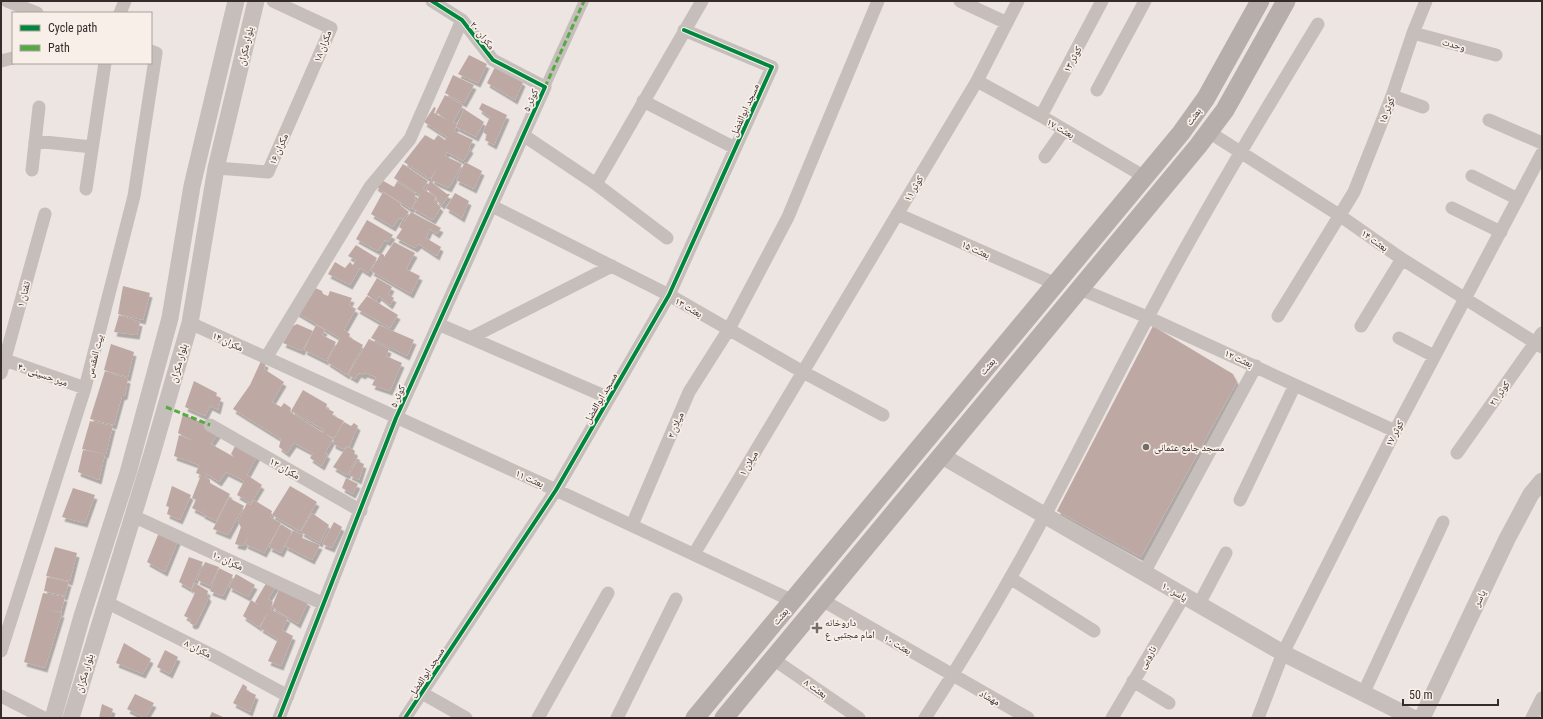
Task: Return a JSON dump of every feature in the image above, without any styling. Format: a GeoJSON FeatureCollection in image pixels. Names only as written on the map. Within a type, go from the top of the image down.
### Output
{"type":"FeatureCollection","features":[{"type":"Feature","properties":{"kind":"main road","name":"بعثت"},"geometry":{"type":"LineString","coordinates":[[695,718],[1181,133],[1206,98],[1260,1]]}},
{"type":"Feature","properties":{"kind":"main road"},"geometry":{"type":"LineString","coordinates":[[724,718],[1109,255],[1209,132],[1225,110],[1286,1]]}},
{"type":"Feature","properties":{"kind":"main road"},"geometry":{"type":"LineString","coordinates":[[1092,240],[1109,255]]}},
{"type":"Feature","properties":{"kind":"street"},"geometry":{"type":"LineString","coordinates":[[7,1],[34,12]]}},
{"type":"Feature","properties":{"kind":"street"},"geometry":{"type":"LineString","coordinates":[[120,12],[125,1]]}},
{"type":"Feature","properties":{"kind":"street","name":"بلوار مکران"},"geometry":{"type":"LineString","coordinates":[[53,718],[97,570],[128,473],[170,318],[192,186],[236,1]]}},
{"type":"Feature","properties":{"kind":"street","name":"بلوار مکران"},"geometry":{"type":"LineString","coordinates":[[71,718],[152,454],[190,323],[216,168],[256,1]]}},
{"type":"Feature","properties":{"kind":"street","name":"مکران ۱۸"},"geometry":{"type":"LineString","coordinates":[[273,1],[331,28],[300,100]]}},
{"type":"Feature","properties":{"kind":"street","name":"مکران ۲۰"},"geometry":{"type":"LineString","coordinates":[[432,1],[462,20],[493,60],[545,86]]}},
{"type":"Feature","properties":{"kind":"street","name":"کوثر ۵"},"geometry":{"type":"LineString","coordinates":[[279,718],[396,418],[584,1]]}},
{"type":"Feature","properties":{"kind":"street"},"geometry":{"type":"LineString","coordinates":[[596,184],[702,1]]}},
{"type":"Feature","properties":{"kind":"street","name":"میلان ۲"},"geometry":{"type":"LineString","coordinates":[[632,525],[689,392],[729,329],[788,217],[878,1]]}},
{"type":"Feature","properties":{"kind":"street"},"geometry":{"type":"LineString","coordinates":[[960,1],[1007,23]]}},
{"type":"Feature","properties":{"kind":"street","name":"کوثر ۱۱"},"geometry":{"type":"LineString","coordinates":[[803,372],[977,81],[1018,1]]}},
{"type":"Feature","properties":{"kind":"street","name":"کوثر ۱۳"},"geometry":{"type":"LineString","coordinates":[[1041,116],[1102,1]]}},
{"type":"Feature","properties":{"kind":"street"},"geometry":{"type":"LineString","coordinates":[[1097,90],[1145,1]]}},
{"type":"Feature","properties":{"kind":"street","name":"کوثر ۱۵"},"geometry":{"type":"LineString","coordinates":[[1278,316],[1354,192],[1392,96],[1413,33],[1426,1]]}},
{"type":"Feature","properties":{"kind":"street"},"geometry":{"type":"LineString","coordinates":[[266,358],[370,187],[410,139],[462,20]]}},
{"type":"Feature","properties":{"kind":"street"},"geometry":{"type":"LineString","coordinates":[[925,718],[953,676],[1010,578],[1045,515],[1148,317],[1240,152],[1318,24]]}},
{"type":"Feature","properties":{"kind":"street","name":"مسجد ابوالفضل"},"geometry":{"type":"LineString","coordinates":[[405,718],[556,490],[669,295],[772,67],[684,30]]}},
{"type":"Feature","properties":{"kind":"street","name":"وحدت"},"geometry":{"type":"LineString","coordinates":[[1413,33],[1496,55]]}},
{"type":"Feature","properties":{"kind":"street","name":"بیت المقدس"},"geometry":{"type":"LineString","coordinates":[[1,651],[85,388],[134,196],[154,52]]}},
{"type":"Feature","properties":{"kind":"street"},"geometry":{"type":"LineString","coordinates":[[1,61],[12,58]]}},
{"type":"Feature","properties":{"kind":"street"},"geometry":{"type":"LineString","coordinates":[[86,189],[105,64]]}},
{"type":"Feature","properties":{"kind":"street","name":"بعثت ۱۷"},"geometry":{"type":"LineString","coordinates":[[977,81],[1041,116],[1145,177]]}},
{"type":"Feature","properties":{"kind":"street"},"geometry":{"type":"LineString","coordinates":[[1392,96],[1424,106]]}},
{"type":"Feature","properties":{"kind":"street","name":"مکران ۱۶"},"geometry":{"type":"LineString","coordinates":[[216,168],[268,172],[300,100]]}},
{"type":"Feature","properties":{"kind":"street"},"geometry":{"type":"LineString","coordinates":[[643,102],[735,148]]}},
{"type":"Feature","properties":{"kind":"street"},"geometry":{"type":"LineString","coordinates":[[32,170],[39,107]]}},
{"type":"Feature","properties":{"kind":"street"},"geometry":{"type":"LineString","coordinates":[[1489,120],[1542,143]]}},
{"type":"Feature","properties":{"kind":"street"},"geometry":{"type":"LineString","coordinates":[[1045,157],[1064,130]]}},
{"type":"Feature","properties":{"kind":"street","name":"بعثت ۱۴"},"geometry":{"type":"LineString","coordinates":[[1209,132],[1339,215],[1402,259],[1464,299],[1540,341]]}},
{"type":"Feature","properties":{"kind":"street"},"geometry":{"type":"LineString","coordinates":[[523,135],[596,184],[667,238]]}},
{"type":"Feature","properties":{"kind":"street"},"geometry":{"type":"LineString","coordinates":[[35,141],[92,147]]}},
{"type":"Feature","properties":{"kind":"street","name":"کوثر ۱۷"},"geometry":{"type":"LineString","coordinates":[[1258,718],[1283,653],[1395,431],[1542,153]]}},
{"type":"Feature","properties":{"kind":"street"},"geometry":{"type":"LineString","coordinates":[[1472,176],[1518,199]]}},
{"type":"Feature","properties":{"kind":"street","name":"بعثت ۱۳"},"geometry":{"type":"LineString","coordinates":[[492,206],[669,295],[803,372],[883,415]]}},
{"type":"Feature","properties":{"kind":"street"},"geometry":{"type":"LineString","coordinates":[[1452,208],[1501,232]]}},
{"type":"Feature","properties":{"kind":"street","name":"تفتان ۱"},"geometry":{"type":"LineString","coordinates":[[1,374],[3,359],[44,214]]}},
{"type":"Feature","properties":{"kind":"street","name":"بعثت ۱۵"},"geometry":{"type":"LineString","coordinates":[[897,214],[1056,284]]}},
{"type":"Feature","properties":{"kind":"street"},"geometry":{"type":"LineString","coordinates":[[1361,326],[1402,259]]}},
{"type":"Feature","properties":{"kind":"street"},"geometry":{"type":"LineString","coordinates":[[470,338],[612,266]]}},
{"type":"Feature","properties":{"kind":"street","name":"بعثت ۱۲"},"geometry":{"type":"LineString","coordinates":[[1080,289],[1148,317],[1395,431]]}},
{"type":"Feature","properties":{"kind":"street","name":"مکران ۱۴"},"geometry":{"type":"LineString","coordinates":[[190,323],[266,358]]}},
{"type":"Feature","properties":{"kind":"street"},"geometry":{"type":"LineString","coordinates":[[438,324],[609,398]]}},
{"type":"Feature","properties":{"kind":"street"},"geometry":{"type":"LineString","coordinates":[[1399,338],[1434,356]]}},
{"type":"Feature","properties":{"kind":"street","name":"کوثر ۲۱"},"geometry":{"type":"LineString","coordinates":[[1457,453],[1540,341]]}},
{"type":"Feature","properties":{"kind":"street","name":"بعثت ۱۱"},"geometry":{"type":"LineString","coordinates":[[266,358],[632,525],[793,601]]}},
{"type":"Feature","properties":{"kind":"street","name":"میر حسینی ۴۰"},"geometry":{"type":"LineString","coordinates":[[3,359],[85,388]]}},
{"type":"Feature","properties":{"kind":"street"},"geometry":{"type":"LineString","coordinates":[[1144,573],[1256,366]]}},
{"type":"Feature","properties":{"kind":"street","name":"میلان ۱"},"geometry":{"type":"LineString","coordinates":[[694,554],[803,372]]}},
{"type":"Feature","properties":{"kind":"street"},"geometry":{"type":"LineString","coordinates":[[1240,500],[1295,385]]}},
{"type":"Feature","properties":{"kind":"street","name":"مکران ۱۲"},"geometry":{"type":"LineString","coordinates":[[210,425],[361,511]]}},
{"type":"Feature","properties":{"kind":"street","name":"یاسر ۱۰"},"geometry":{"type":"LineString","coordinates":[[942,456],[1283,653],[1413,718]]}},
{"type":"Feature","properties":{"kind":"street","name":"یاسر"},"geometry":{"type":"LineString","coordinates":[[1422,718],[1507,539],[1531,494],[1542,481]]}},
{"type":"Feature","properties":{"kind":"street","name":"مکران ۱۰"},"geometry":{"type":"LineString","coordinates":[[133,516],[324,604]]}},
{"type":"Feature","properties":{"kind":"street"},"geometry":{"type":"LineString","coordinates":[[1363,694],[1443,522]]}},
{"type":"Feature","properties":{"kind":"street"},"geometry":{"type":"LineString","coordinates":[[1199,604],[1226,553]]}},
{"type":"Feature","properties":{"kind":"street"},"geometry":{"type":"LineString","coordinates":[[97,570],[114,576]]}},
{"type":"Feature","properties":{"kind":"street"},"geometry":{"type":"LineString","coordinates":[[1010,578],[1094,631]]}},
{"type":"Feature","properties":{"kind":"street"},"geometry":{"type":"LineString","coordinates":[[538,718],[608,593]]}},
{"type":"Feature","properties":{"kind":"street","name":"نارویی"},"geometry":{"type":"LineString","coordinates":[[1112,718],[1184,596]]}},
{"type":"Feature","properties":{"kind":"street"},"geometry":{"type":"LineString","coordinates":[[617,718],[676,599]]}},
{"type":"Feature","properties":{"kind":"street","name":"بعثت ۱۰"},"geometry":{"type":"LineString","coordinates":[[822,600],[953,676]]}},
{"type":"Feature","properties":{"kind":"street","name":"مکران ۸"},"geometry":{"type":"LineString","coordinates":[[106,602],[216,657],[288,696]]}},
{"type":"Feature","properties":{"kind":"street","name":"بعثت ۸"},"geometry":{"type":"LineString","coordinates":[[773,659],[860,718]]}},
{"type":"Feature","properties":{"kind":"street","name":"مهشاد"},"geometry":{"type":"LineString","coordinates":[[953,676],[1028,718]]}},
{"type":"Feature","properties":{"kind":"street"},"geometry":{"type":"LineString","coordinates":[[1133,681],[1169,703]]}},
{"type":"Feature","properties":{"kind":"street"},"geometry":{"type":"LineString","coordinates":[[422,693],[466,718]]}},
{"type":"Feature","properties":{"kind":"street"},"geometry":{"type":"LineString","coordinates":[[1,696],[44,718]]}},
{"type":"Feature","properties":{"kind":"street"},"geometry":{"type":"LineString","coordinates":[[1532,718],[1542,698]]}},
{"type":"Feature","properties":{"kind":"building"},"geometry":{"type":"Polygon","coordinates":[[[469,55],[487,64],[478,83],[458,74],[469,55]]]}},
{"type":"Feature","properties":{"kind":"building"},"geometry":{"type":"Polygon","coordinates":[[[497,63],[523,82],[515,100],[487,83],[497,63]]]}},
{"type":"Feature","properties":{"kind":"building"},"geometry":{"type":"Polygon","coordinates":[[[453,75],[474,85],[464,103],[445,93],[453,75]]]}},
{"type":"Feature","properties":{"kind":"building"},"geometry":{"type":"Polygon","coordinates":[[[445,95],[463,105],[453,122],[457,124],[454,131],[473,140],[469,147],[471,149],[463,161],[447,152],[445,156],[462,164],[449,188],[431,180],[437,168],[430,179],[404,162],[425,135],[434,140],[438,135],[445,140],[447,137],[424,122],[434,107],[436,108],[434,113],[447,120],[436,112],[445,95]]]}},
{"type":"Feature","properties":{"kind":"building"},"geometry":{"type":"Polygon","coordinates":[[[482,103],[507,115],[494,145],[485,140],[487,135],[483,132],[490,117],[479,109],[482,103]]]}},
{"type":"Feature","properties":{"kind":"building"},"geometry":{"type":"Polygon","coordinates":[[[464,109],[484,122],[476,137],[456,127],[464,109]]]}},
{"type":"Feature","properties":{"kind":"building"},"geometry":{"type":"Polygon","coordinates":[[[465,162],[482,171],[474,189],[456,180],[465,162]]]}},
{"type":"Feature","properties":{"kind":"building"},"geometry":{"type":"Polygon","coordinates":[[[403,164],[428,181],[423,189],[436,197],[434,201],[441,207],[433,220],[412,208],[420,195],[394,178],[403,164]]]}},
{"type":"Feature","properties":{"kind":"building"},"geometry":{"type":"Polygon","coordinates":[[[380,179],[394,187],[397,182],[416,194],[414,199],[416,200],[411,209],[375,186],[380,179]]]}},
{"type":"Feature","properties":{"kind":"building"},"geometry":{"type":"Polygon","coordinates":[[[430,181],[447,194],[450,194],[442,205],[436,200],[437,197],[426,189],[430,181]]]}},
{"type":"Feature","properties":{"kind":"building"},"geometry":{"type":"Polygon","coordinates":[[[383,192],[401,204],[400,205],[409,212],[403,219],[399,218],[393,227],[371,214],[383,192]]]}},
{"type":"Feature","properties":{"kind":"building"},"geometry":{"type":"Polygon","coordinates":[[[455,193],[469,201],[462,218],[446,208],[455,193]]]}},
{"type":"Feature","properties":{"kind":"building"},"geometry":{"type":"Polygon","coordinates":[[[411,212],[441,228],[437,234],[430,229],[426,238],[441,247],[437,256],[419,244],[415,248],[396,238],[402,229],[399,227],[403,219],[405,221],[411,212]]]}},
{"type":"Feature","properties":{"kind":"building"},"geometry":{"type":"Polygon","coordinates":[[[367,220],[393,235],[388,242],[385,240],[378,251],[356,239],[367,220]]]}},
{"type":"Feature","properties":{"kind":"building"},"geometry":{"type":"Polygon","coordinates":[[[394,242],[415,253],[406,269],[420,276],[411,294],[371,271],[381,253],[384,257],[394,242]]]}},
{"type":"Feature","properties":{"kind":"building"},"geometry":{"type":"Polygon","coordinates":[[[356,245],[377,258],[368,273],[360,268],[350,285],[328,274],[335,262],[345,268],[350,262],[353,265],[356,260],[348,256],[356,245]]]}},
{"type":"Feature","properties":{"kind":"building"},"geometry":{"type":"Polygon","coordinates":[[[377,278],[392,287],[388,294],[394,298],[390,305],[379,296],[376,301],[367,295],[377,278]]]}},
{"type":"Feature","properties":{"kind":"building"},"geometry":{"type":"Polygon","coordinates":[[[123,286],[150,293],[143,320],[118,314],[123,286]]]}},
{"type":"Feature","properties":{"kind":"building"},"geometry":{"type":"Polygon","coordinates":[[[311,286],[322,291],[323,294],[328,296],[330,291],[352,298],[349,305],[356,309],[344,330],[350,334],[349,337],[363,345],[347,375],[327,362],[340,338],[296,312],[311,286]]]}},
{"type":"Feature","properties":{"kind":"building"},"geometry":{"type":"Polygon","coordinates":[[[367,296],[398,315],[390,328],[357,309],[367,296]]]}},
{"type":"Feature","properties":{"kind":"building"},"geometry":{"type":"Polygon","coordinates":[[[119,315],[140,322],[137,335],[114,332],[119,315]]]}},
{"type":"Feature","properties":{"kind":"building"},"geometry":{"type":"Polygon","coordinates":[[[297,324],[313,331],[302,351],[283,343],[293,326],[297,324]]]}},
{"type":"Feature","properties":{"kind":"building"},"geometry":{"type":"Polygon","coordinates":[[[316,325],[325,330],[322,335],[336,342],[326,361],[304,350],[316,325]]]}},
{"type":"Feature","properties":{"kind":"building"},"geometry":{"type":"Polygon","coordinates":[[[379,325],[414,340],[407,356],[371,338],[379,325]]]}},
{"type":"Feature","properties":{"kind":"building","name":"مسجد جامع عثمانی"},"geometry":{"type":"Polygon","coordinates":[[[1153,326],[1233,374],[1237,382],[1141,557],[1057,511],[1153,326]]]}},
{"type":"Feature","properties":{"kind":"building"},"geometry":{"type":"Polygon","coordinates":[[[369,339],[389,349],[386,356],[402,363],[390,391],[372,385],[376,377],[365,373],[363,375],[359,373],[355,379],[348,375],[369,339]]]}},
{"type":"Feature","properties":{"kind":"building"},"geometry":{"type":"Polygon","coordinates":[[[111,344],[134,352],[128,377],[104,370],[111,344]]]}},
{"type":"Feature","properties":{"kind":"building"},"geometry":{"type":"Polygon","coordinates":[[[261,361],[266,363],[264,369],[284,382],[272,402],[281,407],[284,403],[291,408],[290,412],[333,439],[325,453],[328,454],[322,466],[310,458],[313,453],[294,443],[287,453],[279,447],[281,439],[233,409],[250,385],[261,361]]]}},
{"type":"Feature","properties":{"kind":"building"},"geometry":{"type":"Polygon","coordinates":[[[105,371],[128,379],[125,395],[122,396],[114,425],[90,419],[105,371]]]}},
{"type":"Feature","properties":{"kind":"building"},"geometry":{"type":"Polygon","coordinates":[[[194,381],[217,393],[216,396],[221,398],[218,410],[210,406],[205,416],[185,407],[194,381]]]}},
{"type":"Feature","properties":{"kind":"building"},"geometry":{"type":"Polygon","coordinates":[[[303,390],[327,404],[326,408],[334,412],[332,415],[344,421],[334,438],[323,433],[324,430],[291,411],[303,390]]]}},
{"type":"Feature","properties":{"kind":"building"},"geometry":{"type":"Polygon","coordinates":[[[183,414],[220,431],[211,444],[234,457],[231,454],[238,440],[259,453],[247,475],[262,485],[251,503],[237,495],[244,481],[226,472],[219,482],[207,474],[205,477],[210,480],[210,483],[230,494],[216,521],[202,514],[205,508],[202,513],[192,508],[196,500],[192,498],[201,475],[196,473],[199,465],[174,456],[179,435],[195,442],[178,433],[183,414]]]}},
{"type":"Feature","properties":{"kind":"building"},"geometry":{"type":"Polygon","coordinates":[[[90,421],[113,426],[106,454],[82,449],[90,421]]]}},
{"type":"Feature","properties":{"kind":"building"},"geometry":{"type":"Polygon","coordinates":[[[344,422],[351,426],[354,423],[358,426],[349,447],[347,446],[343,449],[333,444],[334,439],[344,422]]]}},
{"type":"Feature","properties":{"kind":"building"},"geometry":{"type":"Polygon","coordinates":[[[349,447],[355,451],[354,454],[358,456],[347,475],[333,467],[345,449],[349,447]]]}},
{"type":"Feature","properties":{"kind":"building"},"geometry":{"type":"Polygon","coordinates":[[[83,450],[105,454],[99,480],[78,472],[83,450]]]}},
{"type":"Feature","properties":{"kind":"building"},"geometry":{"type":"Polygon","coordinates":[[[357,461],[364,464],[359,480],[349,475],[357,461]]]}},
{"type":"Feature","properties":{"kind":"building"},"geometry":{"type":"Polygon","coordinates":[[[346,478],[358,484],[353,494],[342,488],[346,478]]]}},
{"type":"Feature","properties":{"kind":"building"},"geometry":{"type":"Polygon","coordinates":[[[172,486],[191,495],[180,520],[167,514],[169,507],[166,506],[172,486]]]}},
{"type":"Feature","properties":{"kind":"building"},"geometry":{"type":"Polygon","coordinates":[[[290,486],[317,502],[300,531],[272,515],[290,486]]]}},
{"type":"Feature","properties":{"kind":"building"},"geometry":{"type":"Polygon","coordinates":[[[73,488],[95,495],[85,523],[62,517],[73,488]]]}},
{"type":"Feature","properties":{"kind":"building"},"geometry":{"type":"Polygon","coordinates":[[[229,498],[244,506],[228,535],[213,529],[229,498]]]}},
{"type":"Feature","properties":{"kind":"building"},"geometry":{"type":"Polygon","coordinates":[[[254,500],[272,511],[270,517],[281,523],[264,553],[245,544],[249,535],[243,546],[235,544],[241,527],[238,522],[247,503],[251,505],[254,500]]]}},
{"type":"Feature","properties":{"kind":"building"},"geometry":{"type":"Polygon","coordinates":[[[312,513],[329,525],[320,543],[301,532],[312,513]]]}},
{"type":"Feature","properties":{"kind":"building"},"geometry":{"type":"Polygon","coordinates":[[[334,522],[342,527],[332,548],[322,544],[334,522]]]}},
{"type":"Feature","properties":{"kind":"building"},"geometry":{"type":"Polygon","coordinates":[[[281,524],[292,531],[281,553],[269,547],[281,524]]]}},
{"type":"Feature","properties":{"kind":"building"},"geometry":{"type":"Polygon","coordinates":[[[160,530],[179,538],[165,572],[147,562],[160,530]]]}},
{"type":"Feature","properties":{"kind":"building"},"geometry":{"type":"Polygon","coordinates":[[[293,530],[303,535],[302,538],[320,545],[312,560],[285,546],[293,530]]]}},
{"type":"Feature","properties":{"kind":"building"},"geometry":{"type":"Polygon","coordinates":[[[55,547],[77,553],[70,581],[46,576],[55,547]]]}},
{"type":"Feature","properties":{"kind":"building"},"geometry":{"type":"Polygon","coordinates":[[[189,557],[203,562],[191,589],[179,582],[189,557]]]}},
{"type":"Feature","properties":{"kind":"building"},"geometry":{"type":"Polygon","coordinates":[[[205,562],[219,567],[210,586],[197,580],[205,562]]]}},
{"type":"Feature","properties":{"kind":"building"},"geometry":{"type":"Polygon","coordinates":[[[219,568],[233,575],[223,596],[210,591],[219,568]]]}},
{"type":"Feature","properties":{"kind":"building"},"geometry":{"type":"Polygon","coordinates":[[[236,574],[255,585],[248,597],[229,587],[236,574]]]}},
{"type":"Feature","properties":{"kind":"building"},"geometry":{"type":"Polygon","coordinates":[[[47,577],[69,582],[65,596],[44,591],[47,577]]]}},
{"type":"Feature","properties":{"kind":"building"},"geometry":{"type":"Polygon","coordinates":[[[268,580],[278,583],[268,599],[273,602],[270,609],[288,618],[282,630],[293,636],[281,666],[268,661],[278,639],[260,628],[269,611],[259,627],[243,616],[251,600],[259,605],[255,602],[268,580]]]}},
{"type":"Feature","properties":{"kind":"building"},"geometry":{"type":"Polygon","coordinates":[[[195,583],[208,591],[207,595],[209,597],[196,624],[193,625],[190,623],[191,619],[184,616],[195,593],[191,591],[195,583]]]}},
{"type":"Feature","properties":{"kind":"building"},"geometry":{"type":"Polygon","coordinates":[[[281,584],[308,602],[298,624],[272,607],[281,584]]]}},
{"type":"Feature","properties":{"kind":"building"},"geometry":{"type":"Polygon","coordinates":[[[43,593],[65,597],[61,612],[49,610],[62,613],[45,668],[24,662],[43,593]]]}},
{"type":"Feature","properties":{"kind":"building"},"geometry":{"type":"Polygon","coordinates":[[[124,643],[151,659],[143,674],[116,663],[124,643]]]}},
{"type":"Feature","properties":{"kind":"building"},"geometry":{"type":"Polygon","coordinates":[[[165,650],[178,657],[170,674],[157,667],[165,650]]]}},
{"type":"Feature","properties":{"kind":"building"},"geometry":{"type":"Polygon","coordinates":[[[243,684],[247,687],[246,690],[256,695],[250,712],[233,703],[243,684]]]}},
{"type":"Feature","properties":{"kind":"building"},"geometry":{"type":"Polygon","coordinates":[[[135,694],[154,703],[145,718],[127,709],[135,694]]]}},
{"type":"Feature","properties":{"kind":"building"},"geometry":{"type":"Polygon","coordinates":[[[102,704],[113,709],[110,718],[99,718],[102,704]]]}},
{"type":"Feature","properties":{"kind":"building"},"geometry":{"type":"Polygon","coordinates":[[[212,712],[225,718],[209,718],[212,712]]]}},
{"type":"Feature","properties":{"kind":"marked path"},"geometry":{"type":"LineString","coordinates":[[545,87],[584,1]]}},
{"type":"Feature","properties":{"kind":"marked path"},"geometry":{"type":"LineString","coordinates":[[166,407],[210,425]]}},
{"type":"Feature","properties":{"kind":"cycle path"},"geometry":{"type":"LineString","coordinates":[[279,718],[396,418],[545,87],[493,60],[462,20],[432,1]]}},
{"type":"Feature","properties":{"kind":"cycle path"},"geometry":{"type":"LineString","coordinates":[[405,718],[556,490],[669,295],[772,67],[684,30]]}},
{"type":"Feature","properties":{"kind":"place","name":"مسجد جامع عثمانی"},"geometry":{"type":"Point","coordinates":[1146,447]}},
{"type":"Feature","properties":{"kind":"place","name":"داروخانه امام مجتبی ع"},"geometry":{"type":"Point","coordinates":[817,628]}}]}
